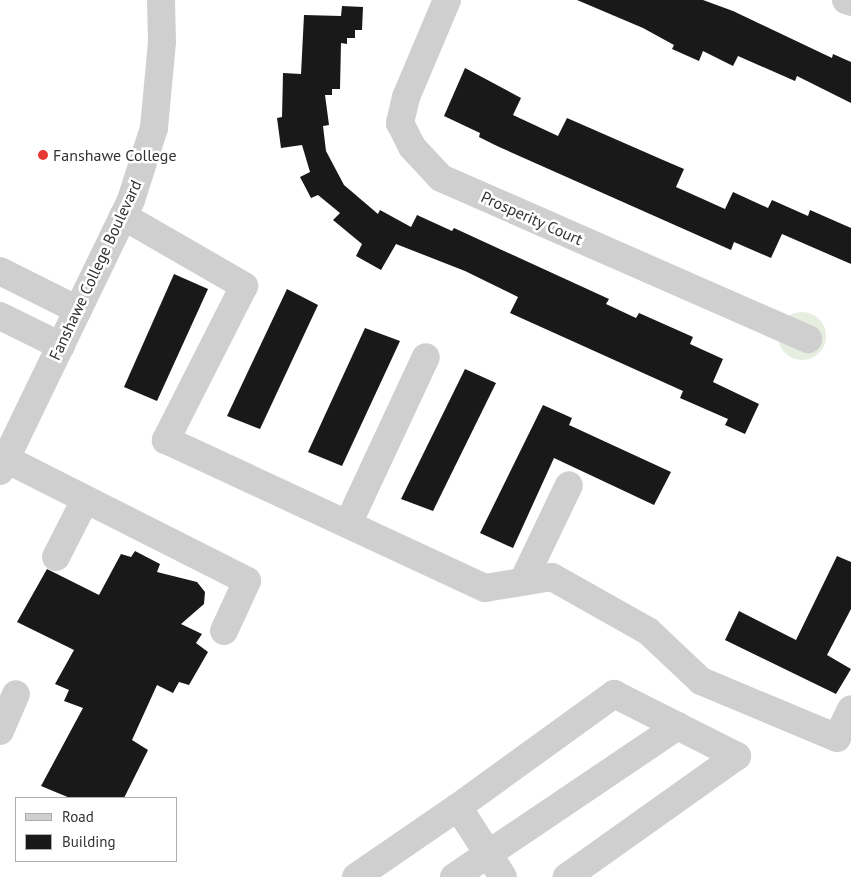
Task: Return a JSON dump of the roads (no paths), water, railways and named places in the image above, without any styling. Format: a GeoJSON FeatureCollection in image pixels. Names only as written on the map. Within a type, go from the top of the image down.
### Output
{"type":"FeatureCollection","features":[{"type":"Feature","properties":{"kind":"street","name":"Fanshawe College Boulevard"},"geometry":{"type":"LineString","coordinates":[[3,465],[124,216],[154,128],[162,42],[161,0]]}},
{"type":"Feature","properties":{"kind":"street","name":"Prosperity Court"},"geometry":{"type":"LineString","coordinates":[[447,0],[406,97],[400,123],[412,148],[441,178],[808,339]]}},
{"type":"Feature","properties":{"kind":"street"},"geometry":{"type":"LineString","coordinates":[[846,0],[851,2]]}},
{"type":"Feature","properties":{"kind":"street"},"geometry":{"type":"LineString","coordinates":[[124,216],[244,286],[166,440],[484,588],[552,577],[648,630],[701,681],[844,742],[851,709]]}},
{"type":"Feature","properties":{"kind":"street"},"geometry":{"type":"LineString","coordinates":[[0,271],[78,310]]}},
{"type":"Feature","properties":{"kind":"street"},"geometry":{"type":"LineString","coordinates":[[0,316],[60,346]]}},
{"type":"Feature","properties":{"kind":"street"},"geometry":{"type":"LineString","coordinates":[[348,524],[426,357]]}},
{"type":"Feature","properties":{"kind":"street"},"geometry":{"type":"LineString","coordinates":[[3,465],[85,500],[247,581],[224,630]]}},
{"type":"Feature","properties":{"kind":"street"},"geometry":{"type":"LineString","coordinates":[[523,582],[569,486]]}},
{"type":"Feature","properties":{"kind":"street"},"geometry":{"type":"LineString","coordinates":[[56,557],[85,500]]}},
{"type":"Feature","properties":{"kind":"street"},"geometry":{"type":"LineString","coordinates":[[0,731],[16,694]]}},
{"type":"Feature","properties":{"kind":"street"},"geometry":{"type":"LineString","coordinates":[[356,877],[458,807],[614,694],[737,756],[567,877]]}},
{"type":"Feature","properties":{"kind":"street"},"geometry":{"type":"LineString","coordinates":[[454,877],[678,726]]}},
{"type":"Feature","properties":{"kind":"street"},"geometry":{"type":"LineString","coordinates":[[458,807],[503,877]]}},
{"type":"Feature","properties":{"kind":"place","name":"Fanshawe College"},"geometry":{"type":"Point","coordinates":[43,155]}}]}
